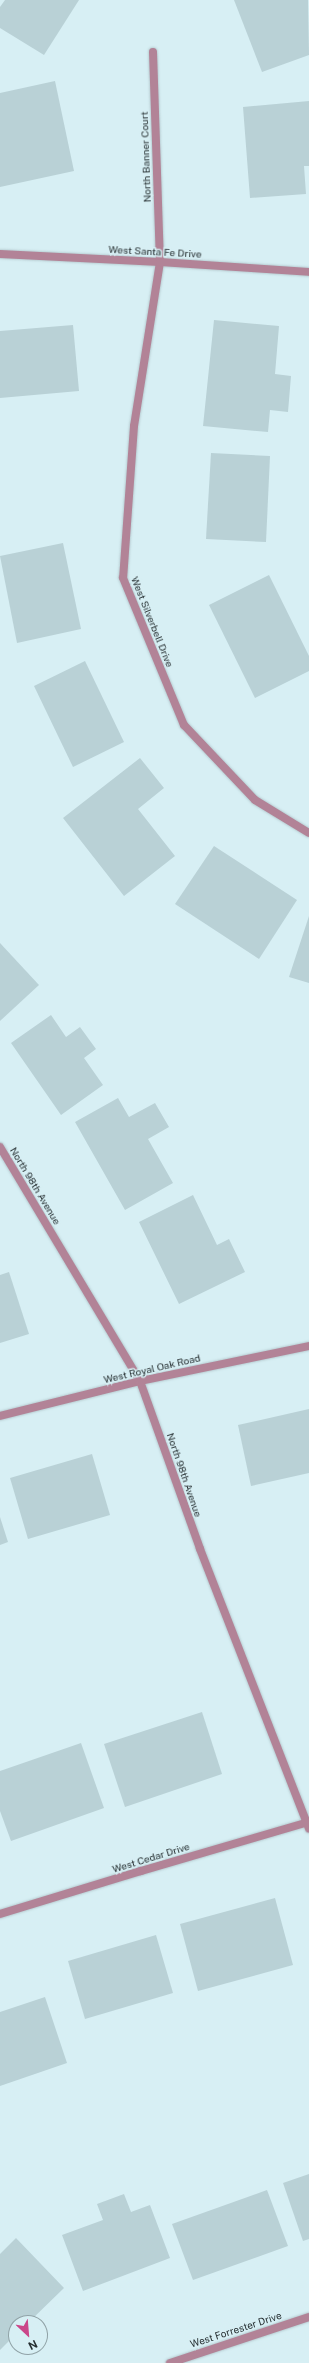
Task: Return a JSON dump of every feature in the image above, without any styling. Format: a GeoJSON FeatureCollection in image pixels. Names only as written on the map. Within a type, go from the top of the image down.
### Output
{"type":"FeatureCollection","features":[{"type":"Feature","properties":{"kind":"street","name":"North Banner Court"},"geometry":{"type":"LineString","coordinates":[[153,52],[160,262]]}},
{"type":"Feature","properties":{"kind":"street","name":"West Santa Fe Drive"},"geometry":{"type":"LineString","coordinates":[[0,254],[160,262],[309,272]]}},
{"type":"Feature","properties":{"kind":"street","name":"West Silverbell Drive"},"geometry":{"type":"LineString","coordinates":[[160,262],[134,426],[123,578],[184,725],[255,800],[309,833]]}},
{"type":"Feature","properties":{"kind":"street","name":"North 98th Avenue"},"geometry":{"type":"LineString","coordinates":[[0,1147],[140,1381],[200,1549],[308,1825]]}},
{"type":"Feature","properties":{"kind":"street","name":"West Royal Oak Road"},"geometry":{"type":"LineString","coordinates":[[0,1416],[140,1381],[309,1346]]}},
{"type":"Feature","properties":{"kind":"street","name":"West Cedar Drive"},"geometry":{"type":"LineString","coordinates":[[0,1914],[308,1825]]}},
{"type":"Feature","properties":{"kind":"street","name":"West Forrester Drive"},"geometry":{"type":"LineString","coordinates":[[170,2363],[309,2317]]}},
{"type":"Feature","properties":{"kind":"building"},"geometry":{"type":"Polygon","coordinates":[[[5,0],[79,0],[44,55],[0,28],[0,7],[5,0]]]}},
{"type":"Feature","properties":{"kind":"building"},"geometry":{"type":"Polygon","coordinates":[[[234,0],[308,0],[309,55],[262,72],[234,0]]]}},
{"type":"Feature","properties":{"kind":"building"},"geometry":{"type":"Polygon","coordinates":[[[55,81],[74,171],[0,187],[0,93],[55,81]]]}},
{"type":"Feature","properties":{"kind":"building"},"geometry":{"type":"Polygon","coordinates":[[[309,101],[309,166],[304,166],[306,194],[250,198],[243,107],[309,101]]]}},
{"type":"Feature","properties":{"kind":"building"},"geometry":{"type":"Polygon","coordinates":[[[214,320],[279,326],[275,374],[291,376],[288,412],[270,410],[268,432],[203,426],[214,320]]]}},
{"type":"Feature","properties":{"kind":"building"},"geometry":{"type":"Polygon","coordinates":[[[73,325],[79,391],[0,398],[0,331],[73,325]]]}},
{"type":"Feature","properties":{"kind":"building"},"geometry":{"type":"Polygon","coordinates":[[[211,453],[270,456],[266,542],[206,539],[211,453]]]}},
{"type":"Feature","properties":{"kind":"building"},"geometry":{"type":"Polygon","coordinates":[[[63,543],[81,629],[17,643],[0,556],[63,543]]]}},
{"type":"Feature","properties":{"kind":"building"},"geometry":{"type":"Polygon","coordinates":[[[269,575],[309,656],[309,671],[255,698],[209,605],[269,575]]]}},
{"type":"Feature","properties":{"kind":"building"},"geometry":{"type":"Polygon","coordinates":[[[85,661],[124,742],[73,767],[34,686],[85,661]]]}},
{"type":"Feature","properties":{"kind":"building"},"geometry":{"type":"Polygon","coordinates":[[[140,758],[164,788],[138,809],[175,856],[124,896],[63,818],[140,758]]]}},
{"type":"Feature","properties":{"kind":"building"},"geometry":{"type":"Polygon","coordinates":[[[214,846],[297,900],[259,959],[175,904],[214,846]]]}},
{"type":"Feature","properties":{"kind":"building"},"geometry":{"type":"Polygon","coordinates":[[[309,916],[309,983],[289,977],[309,916]]]}},
{"type":"Feature","properties":{"kind":"building"},"geometry":{"type":"Polygon","coordinates":[[[0,943],[39,985],[0,1021],[0,943]]]}},
{"type":"Feature","properties":{"kind":"building"},"geometry":{"type":"Polygon","coordinates":[[[51,1015],[66,1037],[80,1027],[96,1049],[84,1058],[103,1085],[61,1115],[11,1043],[51,1015]]]}},
{"type":"Feature","properties":{"kind":"building"},"geometry":{"type":"Polygon","coordinates":[[[118,1098],[129,1117],[155,1103],[169,1127],[148,1139],[173,1183],[125,1210],[75,1122],[118,1098]]]}},
{"type":"Feature","properties":{"kind":"building"},"geometry":{"type":"Polygon","coordinates":[[[193,1195],[217,1245],[229,1239],[245,1272],[179,1304],[139,1222],[193,1195]]]}},
{"type":"Feature","properties":{"kind":"building"},"geometry":{"type":"Polygon","coordinates":[[[9,1272],[29,1334],[0,1343],[0,1275],[9,1272]]]}},
{"type":"Feature","properties":{"kind":"building"},"geometry":{"type":"Polygon","coordinates":[[[309,1409],[309,1473],[251,1486],[238,1425],[309,1409]]]}},
{"type":"Feature","properties":{"kind":"building"},"geometry":{"type":"Polygon","coordinates":[[[92,1454],[110,1515],[28,1539],[10,1478],[92,1454]]]}},
{"type":"Feature","properties":{"kind":"building"},"geometry":{"type":"Polygon","coordinates":[[[0,1517],[8,1542],[0,1545],[0,1517]]]}},
{"type":"Feature","properties":{"kind":"building"},"geometry":{"type":"Polygon","coordinates":[[[202,1712],[222,1774],[125,1807],[104,1744],[202,1712]]]}},
{"type":"Feature","properties":{"kind":"building"},"geometry":{"type":"Polygon","coordinates":[[[81,1743],[104,1808],[11,1841],[0,1811],[0,1771],[81,1743]]]}},
{"type":"Feature","properties":{"kind":"building"},"geometry":{"type":"Polygon","coordinates":[[[275,1898],[293,1965],[198,1991],[180,1924],[275,1898]]]}},
{"type":"Feature","properties":{"kind":"building"},"geometry":{"type":"Polygon","coordinates":[[[156,1935],[173,1993],[85,2019],[68,1961],[156,1935]]]}},
{"type":"Feature","properties":{"kind":"building"},"geometry":{"type":"Polygon","coordinates":[[[45,1997],[67,2063],[0,2086],[0,2012],[45,1997]]]}},
{"type":"Feature","properties":{"kind":"building"},"geometry":{"type":"Polygon","coordinates":[[[309,2174],[309,2239],[303,2241],[283,2183],[309,2174]]]}},
{"type":"Feature","properties":{"kind":"building"},"geometry":{"type":"Polygon","coordinates":[[[267,2190],[288,2246],[193,2280],[172,2224],[267,2190]]]}},
{"type":"Feature","properties":{"kind":"building"},"geometry":{"type":"Polygon","coordinates":[[[124,2194],[131,2212],[150,2205],[170,2258],[83,2291],[62,2235],[103,2220],[97,2204],[124,2194]]]}},
{"type":"Feature","properties":{"kind":"building"},"geometry":{"type":"Polygon","coordinates":[[[16,2238],[64,2288],[36,2315],[8,2315],[8,2342],[0,2350],[0,2254],[16,2238]]]}}]}
